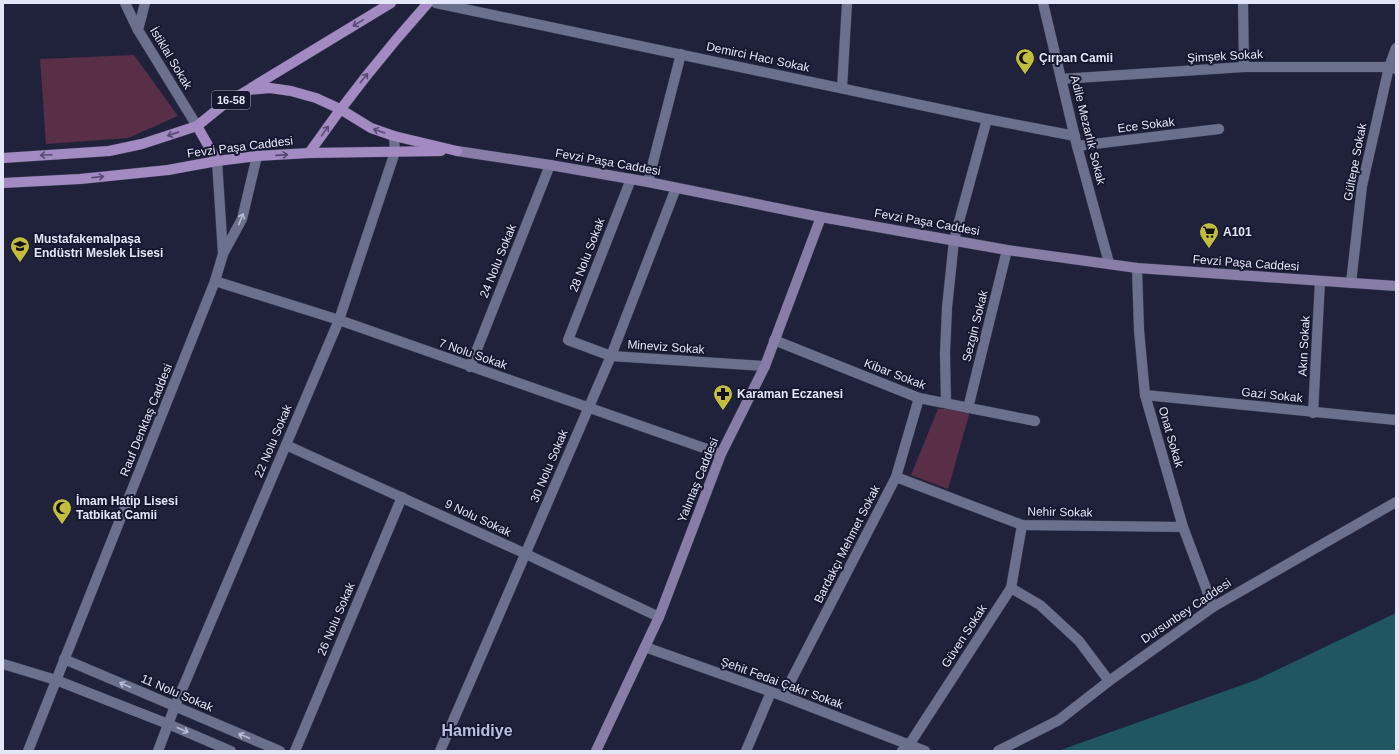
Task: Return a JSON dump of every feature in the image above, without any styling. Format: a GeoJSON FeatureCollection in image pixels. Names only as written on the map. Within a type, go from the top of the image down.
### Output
{"type":"FeatureCollection","features":[{"type":"Feature","properties":{"kind":"main road"},"geometry":{"type":"LineString","coordinates":[[248,90],[391,3]]}},
{"type":"Feature","properties":{"kind":"main road"},"geometry":{"type":"LineString","coordinates":[[309,153],[340,109],[400,34],[428,3]]}},
{"type":"Feature","properties":{"kind":"main road","name":"Fevzi Paşa Caddesi"},"geometry":{"type":"LineString","coordinates":[[3,158],[109,151],[142,144],[197,126],[223,105],[248,90],[270,88],[291,91],[316,98],[340,109],[370,128],[394,136],[457,151],[550,164],[821,217],[1007,250],[1137,268],[1396,286]]}},
{"type":"Feature","properties":{"kind":"main road"},"geometry":{"type":"LineString","coordinates":[[197,126],[217,160]]}},
{"type":"Feature","properties":{"kind":"main road","name":"Fevzi Paşa Caddesi"},"geometry":{"type":"LineString","coordinates":[[3,183],[80,179],[168,170],[217,160],[257,156],[309,153],[457,151]]}},
{"type":"Feature","properties":{"kind":"main road","name":"Yalıntaş Caddesi"},"geometry":{"type":"LineString","coordinates":[[596,751],[604,730],[659,617],[721,454],[765,366],[821,217]]}},
{"type":"Feature","properties":{"kind":"street","name":"İstiklal Sokak"},"geometry":{"type":"LineString","coordinates":[[125,3],[138,30],[197,126]]}},
{"type":"Feature","properties":{"kind":"street"},"geometry":{"type":"LineString","coordinates":[[138,30],[145,3]]}},
{"type":"Feature","properties":{"kind":"street","name":"Demirci Hacı Sokak"},"geometry":{"type":"LineString","coordinates":[[436,3],[987,119],[1076,141]]}},
{"type":"Feature","properties":{"kind":"street"},"geometry":{"type":"LineString","coordinates":[[842,88],[847,3]]}},
{"type":"Feature","properties":{"kind":"street","name":"Adile Mezarlık Sokak"},"geometry":{"type":"LineString","coordinates":[[1043,3],[1076,141],[1109,263]]}},
{"type":"Feature","properties":{"kind":"street"},"geometry":{"type":"LineString","coordinates":[[1243,3],[1244,67]]}},
{"type":"Feature","properties":{"kind":"street","name":"Gültepe Sokak"},"geometry":{"type":"LineString","coordinates":[[1351,283],[1362,186],[1393,68],[1396,48]]}},
{"type":"Feature","properties":{"kind":"street"},"geometry":{"type":"LineString","coordinates":[[648,182],[680,54]]}},
{"type":"Feature","properties":{"kind":"street","name":"Şimşek Sokak"},"geometry":{"type":"LineString","coordinates":[[1061,79],[1244,67],[1393,68]]}},
{"type":"Feature","properties":{"kind":"street"},"geometry":{"type":"LineString","coordinates":[[946,403],[945,352],[947,308],[954,240],[987,119]]}},
{"type":"Feature","properties":{"kind":"street","name":"Ece Sokak"},"geometry":{"type":"LineString","coordinates":[[1076,141],[1219,129]]}},
{"type":"Feature","properties":{"kind":"street","name":"22 Nolu Sokak"},"geometry":{"type":"LineString","coordinates":[[158,751],[175,706],[339,320],[395,152],[394,136]]}},
{"type":"Feature","properties":{"kind":"street"},"geometry":{"type":"LineString","coordinates":[[223,254],[242,220],[257,156]]}},
{"type":"Feature","properties":{"kind":"street"},"geometry":{"type":"LineString","coordinates":[[217,160],[223,254]]}},
{"type":"Feature","properties":{"kind":"street","name":"24 Nolu Sokak"},"geometry":{"type":"LineString","coordinates":[[470,367],[550,164]]}},
{"type":"Feature","properties":{"kind":"street","name":"28 Nolu Sokak"},"geometry":{"type":"LineString","coordinates":[[568,340],[631,179]]}},
{"type":"Feature","properties":{"kind":"street","name":"30 Nolu Sokak"},"geometry":{"type":"LineString","coordinates":[[440,751],[611,356],[676,188]]}},
{"type":"Feature","properties":{"kind":"street","name":"Sezgin Sokak"},"geometry":{"type":"LineString","coordinates":[[968,408],[1007,250]]}},
{"type":"Feature","properties":{"kind":"street","name":"Rauf Denktaş Caddesi"},"geometry":{"type":"LineString","coordinates":[[28,751],[215,281],[223,254]]}},
{"type":"Feature","properties":{"kind":"street","name":"Onat Sokak"},"geometry":{"type":"LineString","coordinates":[[1137,268],[1139,330],[1145,395],[1183,527],[1213,607]]}},
{"type":"Feature","properties":{"kind":"street","name":"7 Nolu Sokak"},"geometry":{"type":"LineString","coordinates":[[215,281],[339,320],[721,454]]}},
{"type":"Feature","properties":{"kind":"street","name":"Akın Sokak"},"geometry":{"type":"LineString","coordinates":[[1313,413],[1320,281]]}},
{"type":"Feature","properties":{"kind":"street","name":"Mineviz Sokak"},"geometry":{"type":"LineString","coordinates":[[568,340],[611,356],[765,366]]}},
{"type":"Feature","properties":{"kind":"street","name":"Kibar Sokak"},"geometry":{"type":"LineString","coordinates":[[774,340],[920,398],[1035,421]]}},
{"type":"Feature","properties":{"kind":"street","name":"Gazi Sokak"},"geometry":{"type":"LineString","coordinates":[[1145,395],[1313,413],[1396,420]]}},
{"type":"Feature","properties":{"kind":"street","name":"Bardakçı Mehmet Sokak"},"geometry":{"type":"LineString","coordinates":[[783,696],[896,477],[920,398]]}},
{"type":"Feature","properties":{"kind":"street","name":"9 Nolu Sokak"},"geometry":{"type":"LineString","coordinates":[[286,445],[526,554],[659,617]]}},
{"type":"Feature","properties":{"kind":"street","name":"Nehir Sokak"},"geometry":{"type":"LineString","coordinates":[[896,477],[1022,525],[1183,527]]}},
{"type":"Feature","properties":{"kind":"street","name":"26 Nolu Sokak"},"geometry":{"type":"LineString","coordinates":[[295,751],[402,497]]}},
{"type":"Feature","properties":{"kind":"street","name":"Dursunbey Caddesi"},"geometry":{"type":"LineString","coordinates":[[998,751],[1059,720],[1109,681],[1213,607],[1396,502]]}},
{"type":"Feature","properties":{"kind":"street","name":"Güven Sokak"},"geometry":{"type":"LineString","coordinates":[[905,748],[1011,588],[1022,525]]}},
{"type":"Feature","properties":{"kind":"street"},"geometry":{"type":"LineString","coordinates":[[1011,588],[1040,605],[1079,641],[1109,681]]}},
{"type":"Feature","properties":{"kind":"street","name":"Şehit Fedai Çakır Sokak"},"geometry":{"type":"LineString","coordinates":[[645,647],[783,696],[905,748]]}},
{"type":"Feature","properties":{"kind":"street","name":"11 Nolu Sokak"},"geometry":{"type":"LineString","coordinates":[[64,659],[280,751]]}},
{"type":"Feature","properties":{"kind":"street"},"geometry":{"type":"LineString","coordinates":[[3,664],[56,680],[168,724],[231,751]]}},
{"type":"Feature","properties":{"kind":"street"},"geometry":{"type":"LineString","coordinates":[[746,751],[771,692]]}},
{"type":"Feature","properties":{"kind":"street"},"geometry":{"type":"LineString","coordinates":[[905,748],[925,751]]}},
{"type":"Feature","properties":{"kind":"shaded area"},"geometry":{"type":"Polygon","coordinates":[[[134,55],[178,116],[128,138],[46,144],[40,59],[134,55]]]}},
{"type":"Feature","properties":{"kind":"shaded area"},"geometry":{"type":"Polygon","coordinates":[[[971,408],[948,489],[911,475],[938,409],[971,408]]]}},
{"type":"Feature","properties":{"kind":"shaded area"},"geometry":{"type":"Polygon","coordinates":[[[1396,613],[1396,751],[1058,751],[1256,680],[1396,613]]]}},
{"type":"Feature","properties":{"kind":"place","name":"Çırpan Camii"},"geometry":{"type":"Point","coordinates":[1025,75]}},
{"type":"Feature","properties":{"kind":"place","name":"A101"},"geometry":{"type":"Point","coordinates":[1209,249]}},
{"type":"Feature","properties":{"kind":"place","name":"Mustafakemalpaşa Endüstri Meslek Lisesi"},"geometry":{"type":"Point","coordinates":[20,263]}},
{"type":"Feature","properties":{"kind":"place","name":"Karaman Eczanesi"},"geometry":{"type":"Point","coordinates":[723,411]}},
{"type":"Feature","properties":{"kind":"place","name":"İmam Hatip Lisesi Tatbikat Camii"},"geometry":{"type":"Point","coordinates":[62,525]}},
{"type":"Feature","properties":{"kind":"district","name":"Hamidiye"},"geometry":{"type":"Point","coordinates":[477,730]}}]}
